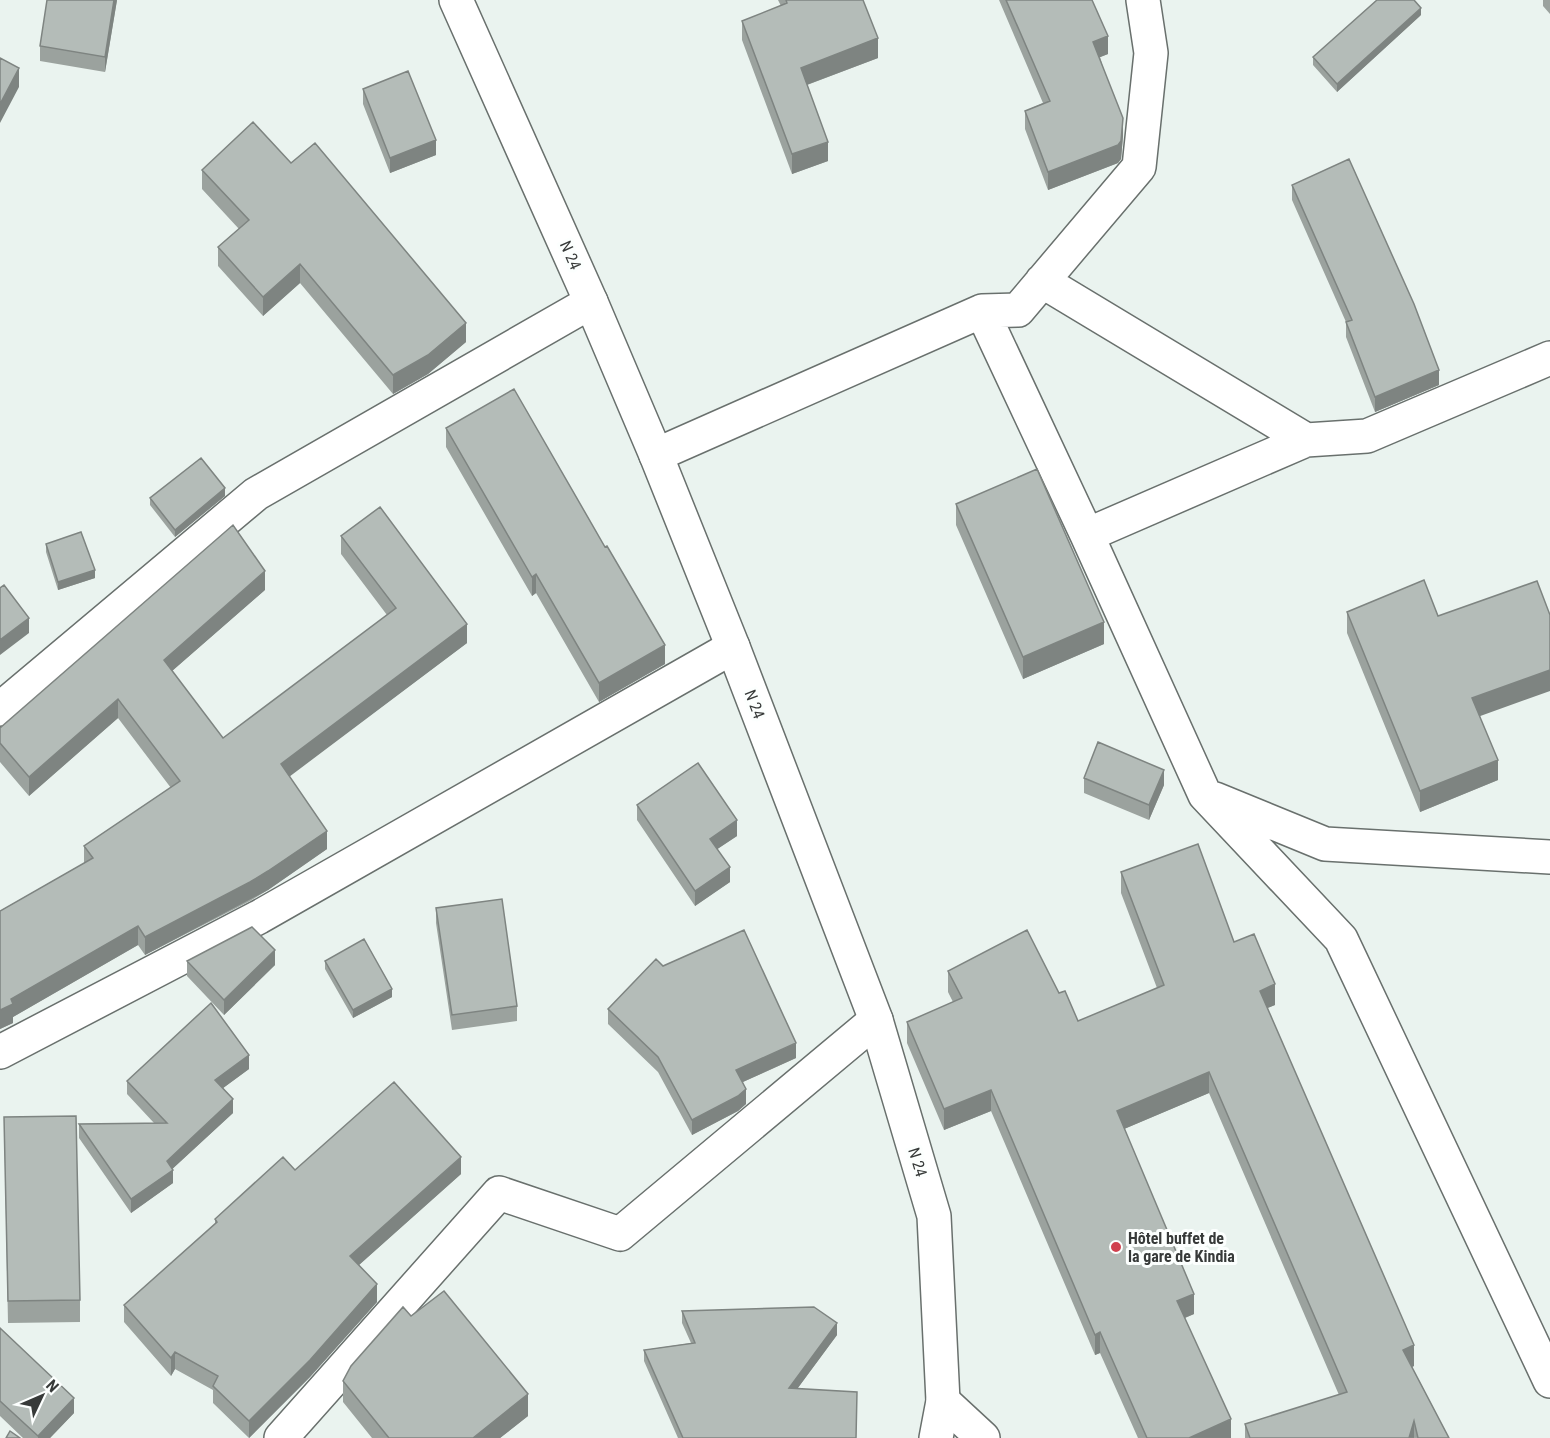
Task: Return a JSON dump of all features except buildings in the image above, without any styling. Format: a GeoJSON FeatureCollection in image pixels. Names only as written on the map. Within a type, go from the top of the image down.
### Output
{"type":"FeatureCollection","features":[{"type":"Feature","properties":{"kind":"street","name":"N 24"},"geometry":{"type":"LineString","coordinates":[[456,0],[591,302],[656,455],[733,647],[876,1020],[934,1216],[943,1401],[936,1438]]}},
{"type":"Feature","properties":{"kind":"street"},"geometry":{"type":"LineString","coordinates":[[656,455],[982,311],[1018,310],[1139,167],[1151,53],[1143,0]]}},
{"type":"Feature","properties":{"kind":"street"},"geometry":{"type":"LineString","coordinates":[[1042,281],[1306,440]]}},
{"type":"Feature","properties":{"kind":"street"},"geometry":{"type":"LineString","coordinates":[[0,710],[256,494],[591,302]]}},
{"type":"Feature","properties":{"kind":"street"},"geometry":{"type":"LineString","coordinates":[[982,311],[1205,795],[1341,939],[1550,1381]]}},
{"type":"Feature","properties":{"kind":"street"},"geometry":{"type":"LineString","coordinates":[[1087,535],[1306,440],[1366,436],[1550,358]]}},
{"type":"Feature","properties":{"kind":"street"},"geometry":{"type":"LineString","coordinates":[[0,1052],[259,917],[733,647]]}},
{"type":"Feature","properties":{"kind":"street"},"geometry":{"type":"LineString","coordinates":[[1205,795],[1325,844],[1550,857]]}},
{"type":"Feature","properties":{"kind":"street"},"geometry":{"type":"LineString","coordinates":[[281,1438],[499,1193],[620,1234],[876,1020]]}},
{"type":"Feature","properties":{"kind":"street"},"geometry":{"type":"LineString","coordinates":[[943,1401],[983,1438]]}},
{"type":"Feature","properties":{"kind":"place","name":"Hôtel buffet de la gare de Kindia"},"geometry":{"type":"Point","coordinates":[1116,1247]}}]}
